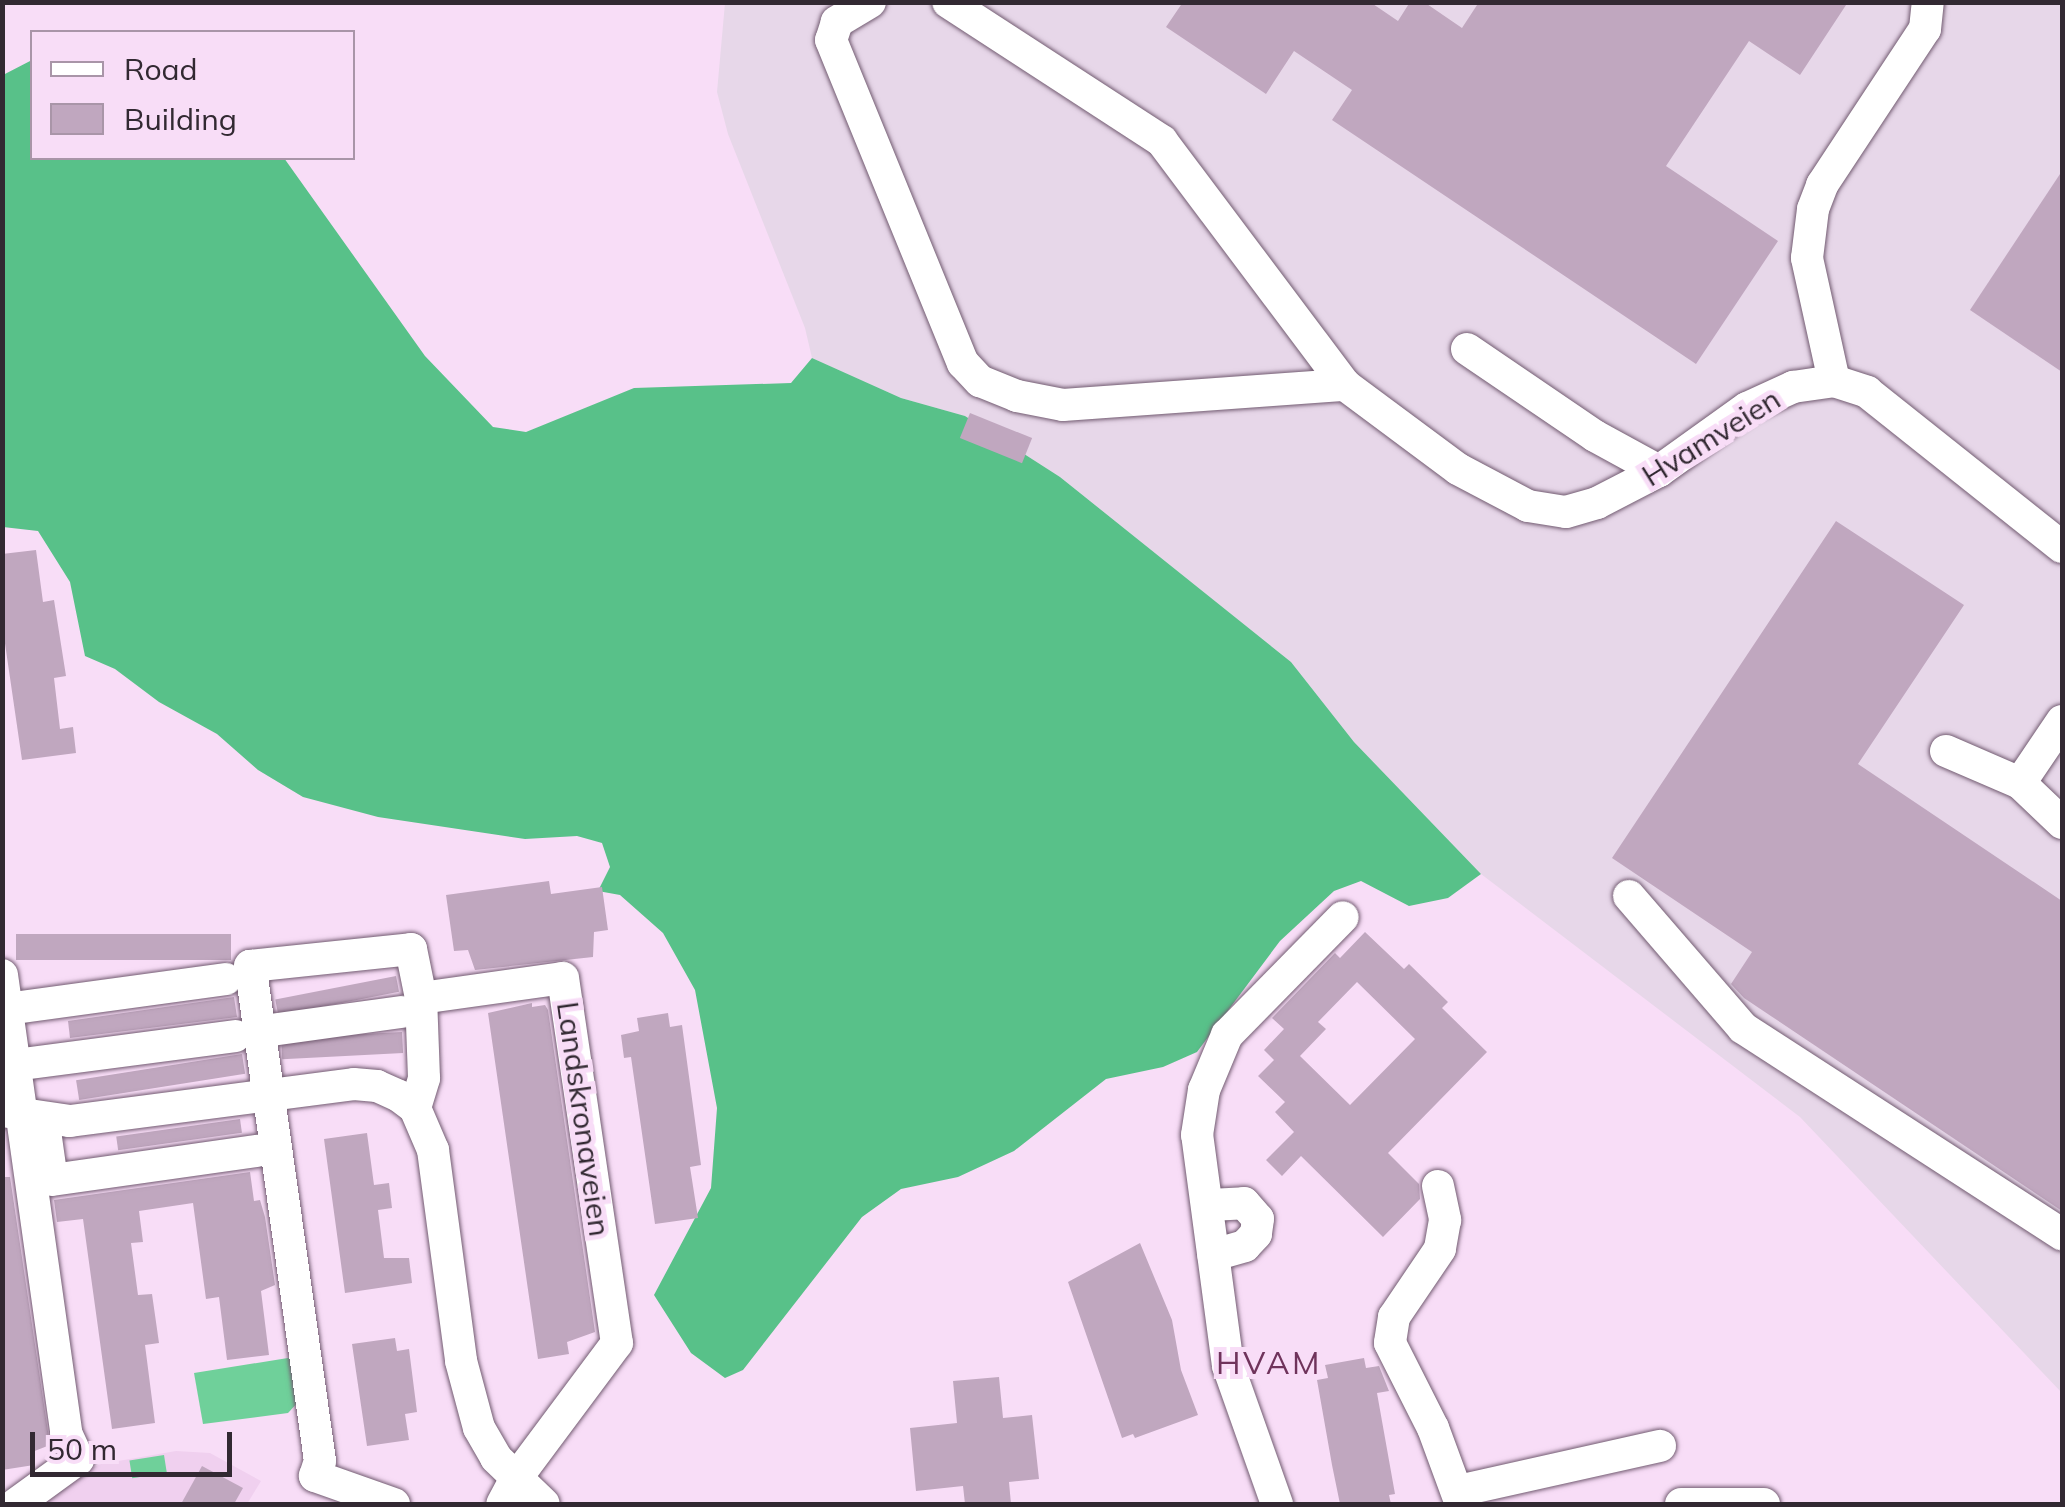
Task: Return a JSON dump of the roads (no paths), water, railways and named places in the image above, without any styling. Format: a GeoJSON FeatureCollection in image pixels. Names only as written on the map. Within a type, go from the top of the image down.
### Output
{"type":"FeatureCollection","features":[{"type":"Feature","properties":{"kind":"street"},"geometry":{"type":"LineString","coordinates":[[870,2],[837,22],[830,40],[963,363],[980,381],[1017,396],[1063,405],[1345,386]]}},
{"type":"Feature","properties":{"kind":"street","name":"Hvamveien"},"geometry":{"type":"LineString","coordinates":[[948,2],[1162,140],[1345,386],[1458,469],[1528,506],[1566,512],[1597,503],[1659,472],[1747,408],[1793,387],[1834,381]]}},
{"type":"Feature","properties":{"kind":"street"},"geometry":{"type":"LineString","coordinates":[[1928,2],[1925,29],[1822,185],[1808,234],[1811,285],[1834,381],[1867,392],[2062,547]]}},
{"type":"Feature","properties":{"kind":"street"},"geometry":{"type":"LineString","coordinates":[[1466,349],[1594,436],[1659,472]]}},
{"type":"Feature","properties":{"kind":"street"},"geometry":{"type":"LineString","coordinates":[[2020,783],[2062,721]]}},
{"type":"Feature","properties":{"kind":"street"},"geometry":{"type":"LineString","coordinates":[[1946,751],[2020,783],[2062,823]]}},
{"type":"Feature","properties":{"kind":"street"},"geometry":{"type":"LineString","coordinates":[[1629,896],[1744,1028],[2062,1234]]}},
{"type":"Feature","properties":{"kind":"street"},"geometry":{"type":"LineString","coordinates":[[1277,1504],[1228,1366],[1212,1254],[1210,1206],[1197,1134],[1204,1090],[1228,1035],[1254,1004],[1344,918]]}},
{"type":"Feature","properties":{"kind":"street"},"geometry":{"type":"LineString","coordinates":[[394,1504],[315,1476],[320,1461],[265,1096],[246,1034],[250,966],[411,948],[412,1005],[424,1078],[414,1108]]}},
{"type":"Feature","properties":{"kind":"street"},"geometry":{"type":"LineString","coordinates":[[2,975],[66,1433],[78,1459],[16,1504]]}},
{"type":"Feature","properties":{"kind":"street"},"geometry":{"type":"LineString","coordinates":[[7,1009],[226,978]]}},
{"type":"Feature","properties":{"kind":"street","name":"Landskronaveien"},"geometry":{"type":"LineString","coordinates":[[412,1005],[564,978],[617,1343],[508,1492]]}},
{"type":"Feature","properties":{"kind":"street"},"geometry":{"type":"LineString","coordinates":[[16,1065],[246,1034],[412,1005]]}},
{"type":"Feature","properties":{"kind":"street"},"geometry":{"type":"LineString","coordinates":[[22,1115],[70,1120],[354,1084],[377,1086],[414,1108],[433,1150],[469,1396],[479,1428],[508,1492],[544,1504]]}},
{"type":"Feature","properties":{"kind":"street"},"geometry":{"type":"LineString","coordinates":[[22,1115],[52,1180],[257,1151]]}},
{"type":"Feature","properties":{"kind":"street"},"geometry":{"type":"LineString","coordinates":[[1438,1186],[1445,1220],[1440,1249],[1394,1317],[1390,1343],[1460,1498],[1660,1446]]}},
{"type":"Feature","properties":{"kind":"street"},"geometry":{"type":"LineString","coordinates":[[1210,1206],[1244,1203],[1258,1220],[1256,1234],[1244,1246],[1212,1254]]}},
{"type":"Feature","properties":{"kind":"street"},"geometry":{"type":"LineString","coordinates":[[1681,1504],[1764,1504]]}},
{"type":"Feature","properties":{"kind":"district","name":"HVAM"},"geometry":{"type":"Point","coordinates":[1269,1362]}}]}
